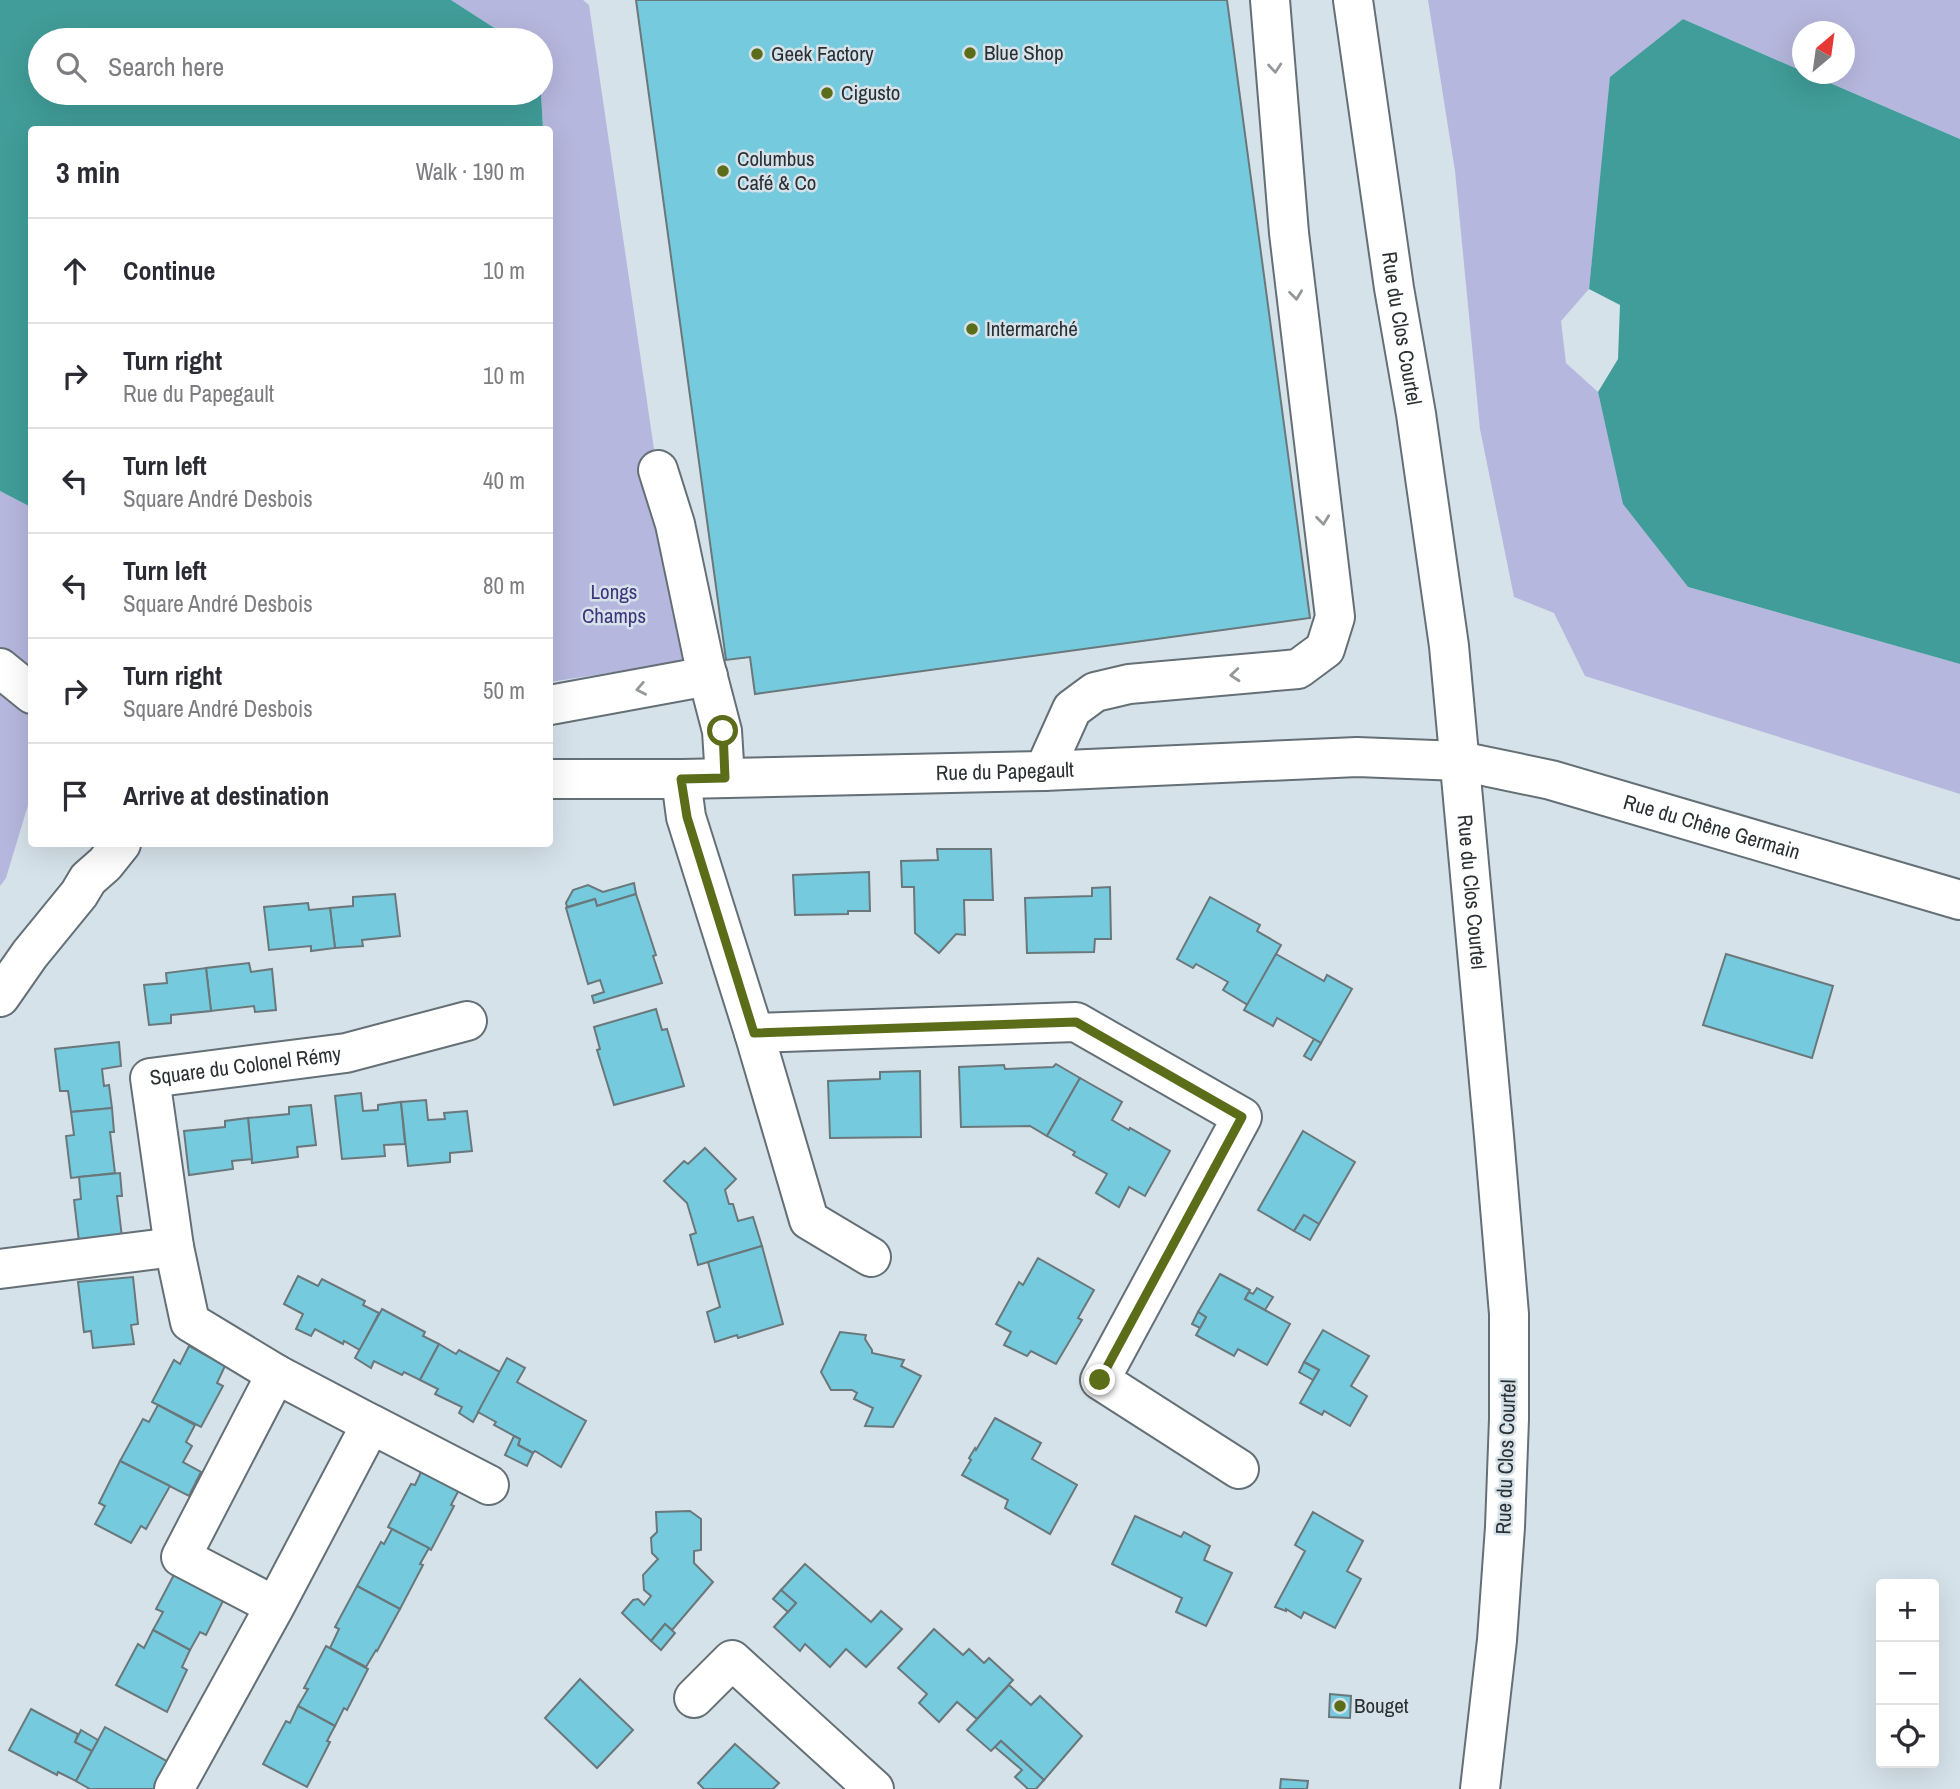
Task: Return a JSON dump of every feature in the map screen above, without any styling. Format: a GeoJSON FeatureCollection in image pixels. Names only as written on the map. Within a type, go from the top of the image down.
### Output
{"type":"FeatureCollection","features":[{"type":"Feature","properties":{"kind":"street"},"geometry":{"type":"LineString","coordinates":[[1044,771],[1072,709],[1095,692],[1129,684],[1298,669],[1325,649],[1335,617],[1289,233],[1269,0]]}},
{"type":"Feature","properties":{"kind":"street","name":"Rue du Clos Courtel"},"geometry":{"type":"LineString","coordinates":[[1353,0],[1449,646],[1508,1314],[1509,1419],[1504,1527],[1497,1640],[1480,1789]]}},
{"type":"Feature","properties":{"kind":"street"},"geometry":{"type":"LineString","coordinates":[[658,470],[676,524],[708,676],[723,731],[725,778]]}},
{"type":"Feature","properties":{"kind":"street"},"geometry":{"type":"LineString","coordinates":[[0,668],[28,692]]}},
{"type":"Feature","properties":{"kind":"street"},"geometry":{"type":"LineString","coordinates":[[553,704],[708,676]]}},
{"type":"Feature","properties":{"kind":"street","name":"Rue du Papegault"},"geometry":{"type":"LineString","coordinates":[[553,779],[1044,771],[1357,757],[1460,761]]}},
{"type":"Feature","properties":{"kind":"street","name":"Rue du Chêne Germain"},"geometry":{"type":"LineString","coordinates":[[1460,761],[1551,779],[1960,900]]}},
{"type":"Feature","properties":{"kind":"street"},"geometry":{"type":"LineString","coordinates":[[681,779],[687,817],[809,1220],[872,1257]]}},
{"type":"Feature","properties":{"kind":"street"},"geometry":{"type":"LineString","coordinates":[[0,998],[30,954],[89,879],[119,847]]}},
{"type":"Feature","properties":{"kind":"street","name":"Square du Colonel Rémy"},"geometry":{"type":"LineString","coordinates":[[467,1021],[346,1053],[150,1078],[174,1247],[190,1322],[276,1374],[489,1485]]}},
{"type":"Feature","properties":{"kind":"street"},"geometry":{"type":"LineString","coordinates":[[754,1033],[1076,1022],[1242,1117],[1100,1380],[1239,1469]]}},
{"type":"Feature","properties":{"kind":"street"},"geometry":{"type":"LineString","coordinates":[[0,1269],[174,1247]]}},
{"type":"Feature","properties":{"kind":"street"},"geometry":{"type":"LineString","coordinates":[[275,1606],[181,1557],[276,1374]]}},
{"type":"Feature","properties":{"kind":"street"},"geometry":{"type":"LineString","coordinates":[[174,1789],[371,1424]]}},
{"type":"Feature","properties":{"kind":"street"},"geometry":{"type":"LineString","coordinates":[[694,1698],[732,1660],[874,1789]]}},
{"type":"Feature","properties":{"kind":"green space","name":"Longs Champs"},"geometry":{"type":"Polygon","coordinates":[[[451,0],[583,0],[589,5],[685,661],[553,682],[553,126],[543,126],[542,105],[553,105],[553,28],[494,28],[451,0]]]}},
{"type":"Feature","properties":{"kind":"green space"},"geometry":{"type":"Polygon","coordinates":[[[1428,0],[1960,0],[1960,139],[1832,84],[1855,84],[1855,21],[1792,21],[1792,67],[1683,19],[1611,77],[1589,289],[1561,321],[1566,363],[1598,392],[1624,504],[1688,587],[1960,664],[1960,794],[1585,676],[1554,613],[1514,597],[1480,429],[1455,171],[1428,0]]]}},
{"type":"Feature","properties":{"kind":"green space"},"geometry":{"type":"Polygon","coordinates":[[[0,491],[28,505],[28,805],[6,878],[0,886],[0,491]]]}},
{"type":"Feature","properties":{"kind":"shaded area"},"geometry":{"type":"Polygon","coordinates":[[[0,0],[451,0],[494,28],[28,28],[28,105],[542,105],[543,126],[28,126],[28,505],[0,491],[0,0]]]}},
{"type":"Feature","properties":{"kind":"shaded area"},"geometry":{"type":"Polygon","coordinates":[[[1683,19],[1792,67],[1792,84],[1832,84],[1960,139],[1960,664],[1688,587],[1623,504],[1598,392],[1618,359],[1620,305],[1589,289],[1610,77],[1683,19]]]}},
{"type":"Feature","properties":{"kind":"building"},"geometry":{"type":"Polygon","coordinates":[[[636,0],[1227,0],[1310,618],[755,694],[750,657],[726,660],[636,0]]]}},
{"type":"Feature","properties":{"kind":"building"},"geometry":{"type":"Polygon","coordinates":[[[937,849],[991,849],[993,900],[964,900],[965,935],[956,934],[939,953],[915,933],[914,887],[902,887],[901,861],[938,860],[937,849]]]}},
{"type":"Feature","properties":{"kind":"building"},"geometry":{"type":"Polygon","coordinates":[[[869,872],[870,911],[795,915],[793,875],[869,872]]]}},
{"type":"Feature","properties":{"kind":"building"},"geometry":{"type":"Polygon","coordinates":[[[634,883],[636,894],[597,906],[595,899],[567,907],[566,903],[573,890],[588,885],[603,892],[634,883]]]}},
{"type":"Feature","properties":{"kind":"building"},"geometry":{"type":"Polygon","coordinates":[[[1110,887],[1111,939],[1095,939],[1094,952],[1027,953],[1025,898],[1092,896],[1092,888],[1110,887]]]}},
{"type":"Feature","properties":{"kind":"building"},"geometry":{"type":"Polygon","coordinates":[[[395,894],[400,936],[362,940],[363,946],[335,948],[330,908],[353,906],[353,897],[395,894]]]}},
{"type":"Feature","properties":{"kind":"building"},"geometry":{"type":"Polygon","coordinates":[[[636,894],[662,983],[594,1003],[592,996],[604,992],[600,980],[588,984],[566,908],[595,899],[597,906],[636,894]]]}},
{"type":"Feature","properties":{"kind":"building"},"geometry":{"type":"Polygon","coordinates":[[[1210,897],[1260,925],[1257,931],[1281,945],[1248,1005],[1223,990],[1228,982],[1196,964],[1193,968],[1177,959],[1210,897]]]}},
{"type":"Feature","properties":{"kind":"building"},"geometry":{"type":"Polygon","coordinates":[[[308,903],[309,910],[330,908],[335,948],[311,951],[311,946],[269,950],[264,907],[308,903]]]}},
{"type":"Feature","properties":{"kind":"building"},"geometry":{"type":"Polygon","coordinates":[[[1276,954],[1324,981],[1327,975],[1352,989],[1321,1043],[1277,1018],[1273,1026],[1244,1010],[1276,954]]]}},
{"type":"Feature","properties":{"kind":"building"},"geometry":{"type":"Polygon","coordinates":[[[1726,954],[1833,986],[1812,1058],[1703,1025],[1726,954]]]}},
{"type":"Feature","properties":{"kind":"building"},"geometry":{"type":"Polygon","coordinates":[[[249,963],[251,972],[272,969],[276,1010],[255,1012],[254,1006],[211,1011],[206,968],[249,963]]]}},
{"type":"Feature","properties":{"kind":"building"},"geometry":{"type":"Polygon","coordinates":[[[206,968],[211,1011],[171,1015],[171,1023],[149,1025],[144,985],[167,983],[166,973],[206,968]]]}},
{"type":"Feature","properties":{"kind":"building"},"geometry":{"type":"Polygon","coordinates":[[[656,1009],[662,1030],[667,1029],[684,1086],[614,1105],[597,1050],[600,1049],[594,1027],[656,1009]]]}},
{"type":"Feature","properties":{"kind":"building"},"geometry":{"type":"Polygon","coordinates":[[[1314,1039],[1321,1043],[1311,1060],[1304,1056],[1314,1039]]]}},
{"type":"Feature","properties":{"kind":"building"},"geometry":{"type":"Polygon","coordinates":[[[119,1042],[121,1066],[102,1069],[104,1086],[109,1085],[112,1108],[71,1112],[68,1091],[60,1091],[55,1049],[119,1042]]]}},
{"type":"Feature","properties":{"kind":"building"},"geometry":{"type":"Polygon","coordinates":[[[1056,1064],[1080,1078],[1047,1136],[1030,1126],[961,1127],[959,1067],[1004,1065],[1005,1069],[1053,1067],[1056,1064]]]}},
{"type":"Feature","properties":{"kind":"building"},"geometry":{"type":"Polygon","coordinates":[[[920,1071],[921,1137],[830,1138],[828,1081],[880,1079],[880,1072],[920,1071]]]}},
{"type":"Feature","properties":{"kind":"building"},"geometry":{"type":"Polygon","coordinates":[[[1080,1078],[1122,1102],[1112,1120],[1170,1151],[1145,1196],[1129,1187],[1119,1207],[1096,1193],[1107,1174],[1073,1155],[1075,1152],[1047,1136],[1080,1078]]]}},
{"type":"Feature","properties":{"kind":"building"},"geometry":{"type":"Polygon","coordinates":[[[361,1093],[363,1111],[378,1110],[378,1105],[401,1102],[405,1144],[384,1145],[385,1156],[342,1159],[335,1096],[361,1093]]]}},
{"type":"Feature","properties":{"kind":"building"},"geometry":{"type":"Polygon","coordinates":[[[426,1100],[428,1120],[445,1119],[444,1113],[467,1111],[472,1151],[450,1153],[450,1162],[408,1166],[401,1102],[426,1100]]]}},
{"type":"Feature","properties":{"kind":"building"},"geometry":{"type":"Polygon","coordinates":[[[311,1105],[316,1145],[297,1147],[298,1157],[252,1163],[248,1118],[289,1114],[289,1107],[311,1105]]]}},
{"type":"Feature","properties":{"kind":"building"},"geometry":{"type":"Polygon","coordinates":[[[112,1108],[114,1132],[110,1132],[115,1173],[71,1178],[66,1136],[74,1135],[71,1112],[112,1108]]]}},
{"type":"Feature","properties":{"kind":"building"},"geometry":{"type":"Polygon","coordinates":[[[248,1118],[252,1159],[232,1161],[233,1169],[189,1175],[184,1131],[225,1127],[225,1121],[248,1118]]]}},
{"type":"Feature","properties":{"kind":"building"},"geometry":{"type":"Polygon","coordinates":[[[1303,1131],[1355,1162],[1319,1224],[1304,1215],[1294,1231],[1258,1210],[1303,1131]]]}},
{"type":"Feature","properties":{"kind":"building"},"geometry":{"type":"Polygon","coordinates":[[[705,1148],[736,1179],[725,1190],[729,1204],[733,1204],[738,1221],[753,1217],[762,1246],[698,1265],[690,1235],[696,1233],[687,1203],[664,1181],[684,1161],[688,1164],[705,1148]]]}},
{"type":"Feature","properties":{"kind":"building"},"geometry":{"type":"Polygon","coordinates":[[[120,1173],[122,1196],[117,1196],[122,1237],[79,1242],[74,1200],[81,1199],[79,1177],[120,1173]]]}},
{"type":"Feature","properties":{"kind":"building"},"geometry":{"type":"Polygon","coordinates":[[[1304,1215],[1319,1224],[1310,1240],[1294,1231],[1304,1215]]]}},
{"type":"Feature","properties":{"kind":"building"},"geometry":{"type":"Polygon","coordinates":[[[762,1246],[783,1324],[715,1342],[707,1312],[720,1307],[708,1262],[762,1246]]]}},
{"type":"Feature","properties":{"kind":"building"},"geometry":{"type":"Polygon","coordinates":[[[1038,1258],[1094,1290],[1078,1318],[1082,1320],[1056,1364],[1031,1351],[1027,1356],[1004,1345],[1011,1332],[996,1324],[1019,1282],[1023,1285],[1038,1258]]]}},
{"type":"Feature","properties":{"kind":"building"},"geometry":{"type":"Polygon","coordinates":[[[1220,1274],[1250,1290],[1245,1299],[1290,1324],[1267,1365],[1238,1349],[1234,1356],[1196,1335],[1206,1317],[1198,1312],[1220,1274]]]}},
{"type":"Feature","properties":{"kind":"building"},"geometry":{"type":"Polygon","coordinates":[[[298,1276],[318,1286],[322,1279],[365,1301],[363,1305],[379,1313],[360,1350],[315,1329],[311,1336],[296,1329],[303,1314],[284,1304],[298,1276]]]}},
{"type":"Feature","properties":{"kind":"building"},"geometry":{"type":"Polygon","coordinates":[[[133,1277],[138,1324],[131,1325],[134,1344],[93,1348],[91,1331],[84,1332],[78,1282],[133,1277]]]}},
{"type":"Feature","properties":{"kind":"building"},"geometry":{"type":"Polygon","coordinates":[[[1257,1288],[1273,1297],[1265,1310],[1245,1299],[1249,1292],[1253,1294],[1257,1288]]]}},
{"type":"Feature","properties":{"kind":"building"},"geometry":{"type":"Polygon","coordinates":[[[382,1309],[425,1332],[423,1336],[439,1344],[420,1380],[404,1372],[402,1375],[374,1361],[371,1368],[355,1358],[382,1309]]]}},
{"type":"Feature","properties":{"kind":"building"},"geometry":{"type":"Polygon","coordinates":[[[1198,1312],[1206,1317],[1200,1328],[1192,1324],[1198,1312]]]}},
{"type":"Feature","properties":{"kind":"building"},"geometry":{"type":"Polygon","coordinates":[[[1323,1330],[1369,1356],[1351,1386],[1367,1396],[1350,1426],[1324,1411],[1322,1415],[1300,1403],[1319,1370],[1304,1362],[1323,1330]]]}},
{"type":"Feature","properties":{"kind":"building"},"geometry":{"type":"Polygon","coordinates":[[[840,1332],[866,1335],[865,1339],[872,1353],[904,1360],[901,1366],[921,1376],[893,1427],[865,1426],[873,1408],[854,1399],[857,1393],[852,1390],[831,1390],[821,1372],[840,1332]]]}},
{"type":"Feature","properties":{"kind":"building"},"geometry":{"type":"Polygon","coordinates":[[[439,1344],[456,1354],[459,1350],[500,1372],[473,1422],[459,1413],[462,1407],[435,1394],[438,1389],[420,1380],[439,1344]]]}},
{"type":"Feature","properties":{"kind":"building"},"geometry":{"type":"Polygon","coordinates":[[[189,1346],[225,1366],[217,1383],[223,1386],[201,1427],[152,1402],[174,1360],[180,1364],[189,1346]]]}},
{"type":"Feature","properties":{"kind":"building"},"geometry":{"type":"Polygon","coordinates":[[[507,1358],[525,1368],[517,1382],[586,1421],[561,1467],[535,1451],[533,1453],[518,1445],[520,1439],[494,1425],[496,1422],[478,1412],[507,1358]]]}},
{"type":"Feature","properties":{"kind":"building"},"geometry":{"type":"Polygon","coordinates":[[[1304,1362],[1319,1370],[1313,1380],[1299,1372],[1304,1362]]]}},
{"type":"Feature","properties":{"kind":"building"},"geometry":{"type":"Polygon","coordinates":[[[158,1405],[195,1425],[186,1442],[192,1446],[183,1462],[201,1472],[189,1496],[120,1461],[143,1419],[149,1422],[158,1405]]]}},
{"type":"Feature","properties":{"kind":"building"},"geometry":{"type":"Polygon","coordinates":[[[995,1418],[1041,1443],[1032,1459],[1077,1485],[1050,1534],[1005,1508],[1008,1500],[962,1475],[971,1460],[969,1458],[995,1418]]]}},
{"type":"Feature","properties":{"kind":"building"},"geometry":{"type":"Polygon","coordinates":[[[514,1436],[520,1439],[518,1445],[533,1453],[527,1466],[505,1455],[514,1436]]]}},
{"type":"Feature","properties":{"kind":"building"},"geometry":{"type":"Polygon","coordinates":[[[120,1461],[170,1486],[146,1529],[141,1526],[131,1543],[95,1524],[105,1506],[99,1503],[120,1461]]]}},
{"type":"Feature","properties":{"kind":"building"},"geometry":{"type":"Polygon","coordinates":[[[422,1470],[459,1490],[451,1505],[454,1506],[431,1550],[388,1527],[411,1484],[415,1485],[422,1470]]]}},
{"type":"Feature","properties":{"kind":"building"},"geometry":{"type":"Polygon","coordinates":[[[690,1511],[701,1519],[701,1550],[694,1551],[694,1563],[713,1582],[672,1630],[665,1624],[651,1641],[622,1613],[633,1600],[638,1599],[644,1605],[651,1596],[644,1590],[643,1575],[658,1559],[652,1553],[651,1538],[657,1532],[656,1512],[690,1511]]]}},
{"type":"Feature","properties":{"kind":"building"},"geometry":{"type":"Polygon","coordinates":[[[1313,1512],[1363,1541],[1347,1571],[1361,1579],[1335,1628],[1304,1612],[1301,1618],[1286,1609],[1275,1607],[1305,1551],[1295,1545],[1313,1512]]]}},
{"type":"Feature","properties":{"kind":"building"},"geometry":{"type":"Polygon","coordinates":[[[1135,1516],[1181,1537],[1184,1532],[1210,1546],[1204,1560],[1232,1573],[1206,1626],[1176,1612],[1182,1598],[1112,1564],[1135,1516]]]}},
{"type":"Feature","properties":{"kind":"building"},"geometry":{"type":"Polygon","coordinates":[[[392,1529],[429,1548],[400,1609],[357,1586],[381,1542],[384,1544],[392,1529]]]}},
{"type":"Feature","properties":{"kind":"building"},"geometry":{"type":"Polygon","coordinates":[[[805,1564],[871,1622],[881,1611],[902,1629],[866,1667],[846,1649],[830,1667],[805,1644],[800,1651],[774,1627],[796,1603],[781,1590],[805,1564]]]}},
{"type":"Feature","properties":{"kind":"building"},"geometry":{"type":"Polygon","coordinates":[[[178,1567],[227,1593],[206,1635],[200,1632],[190,1650],[153,1630],[163,1612],[156,1609],[178,1567]]]}},
{"type":"Feature","properties":{"kind":"building"},"geometry":{"type":"Polygon","coordinates":[[[357,1586],[400,1609],[366,1667],[330,1648],[339,1629],[335,1627],[357,1586]]]}},
{"type":"Feature","properties":{"kind":"building"},"geometry":{"type":"Polygon","coordinates":[[[781,1590],[796,1603],[788,1612],[773,1599],[781,1590]]]}},
{"type":"Feature","properties":{"kind":"building"},"geometry":{"type":"Polygon","coordinates":[[[665,1624],[675,1633],[661,1650],[651,1641],[665,1624]]]}},
{"type":"Feature","properties":{"kind":"building"},"geometry":{"type":"Polygon","coordinates":[[[934,1629],[963,1655],[969,1649],[984,1663],[989,1658],[1013,1680],[977,1719],[957,1702],[939,1722],[919,1703],[927,1694],[898,1668],[934,1629]]]}},
{"type":"Feature","properties":{"kind":"building"},"geometry":{"type":"Polygon","coordinates":[[[153,1630],[190,1650],[182,1667],[187,1670],[167,1712],[116,1685],[138,1644],[144,1648],[153,1630]]]}},
{"type":"Feature","properties":{"kind":"building"},"geometry":{"type":"Polygon","coordinates":[[[326,1646],[368,1669],[347,1710],[344,1708],[335,1726],[298,1706],[308,1689],[304,1688],[326,1646]]]}},
{"type":"Feature","properties":{"kind":"building"},"geometry":{"type":"Polygon","coordinates":[[[580,1679],[633,1730],[597,1768],[545,1718],[580,1679]]]}},
{"type":"Feature","properties":{"kind":"building"},"geometry":{"type":"Polygon","coordinates":[[[1009,1685],[1031,1705],[1040,1696],[1082,1736],[1044,1780],[1001,1741],[991,1751],[967,1730],[1009,1685]]]}},
{"type":"Feature","properties":{"kind":"building","name":"Bouget"},"geometry":{"type":"Polygon","coordinates":[[[1330,1694],[1351,1696],[1350,1718],[1329,1717],[1330,1694]]]}},
{"type":"Feature","properties":{"kind":"building"},"geometry":{"type":"Polygon","coordinates":[[[298,1706],[335,1726],[327,1741],[330,1742],[307,1787],[263,1764],[286,1721],[290,1723],[298,1706]]]}},
{"type":"Feature","properties":{"kind":"building"},"geometry":{"type":"Polygon","coordinates":[[[31,1709],[78,1734],[75,1742],[92,1751],[76,1781],[58,1772],[57,1775],[9,1750],[31,1709]]]}},
{"type":"Feature","properties":{"kind":"building"},"geometry":{"type":"Polygon","coordinates":[[[105,1727],[170,1763],[156,1789],[90,1789],[76,1781],[105,1727]]]}},
{"type":"Feature","properties":{"kind":"building"},"geometry":{"type":"Polygon","coordinates":[[[81,1730],[98,1740],[92,1751],[75,1742],[81,1730]]]}},
{"type":"Feature","properties":{"kind":"building"},"geometry":{"type":"Polygon","coordinates":[[[1001,1741],[1044,1780],[1036,1789],[1028,1789],[1015,1777],[1022,1770],[995,1747],[1001,1741]]]}},
{"type":"Feature","properties":{"kind":"building"},"geometry":{"type":"Polygon","coordinates":[[[735,1744],[779,1783],[773,1789],[704,1789],[698,1783],[735,1744]]]}},
{"type":"Feature","properties":{"kind":"building"},"geometry":{"type":"Polygon","coordinates":[[[1281,1779],[1308,1781],[1307,1789],[1280,1789],[1281,1779]]]}},
{"type":"Feature","properties":{"kind":"place","name":"Blue Shop"},"geometry":{"type":"Point","coordinates":[970,53]}},
{"type":"Feature","properties":{"kind":"place","name":"Geek Factory"},"geometry":{"type":"Point","coordinates":[757,54]}},
{"type":"Feature","properties":{"kind":"place","name":"Cigusto"},"geometry":{"type":"Point","coordinates":[827,93]}},
{"type":"Feature","properties":{"kind":"place","name":"Columbus Café & Co"},"geometry":{"type":"Point","coordinates":[723,171]}},
{"type":"Feature","properties":{"kind":"place","name":"Intermarché"},"geometry":{"type":"Point","coordinates":[972,329]}},
{"type":"Feature","properties":{"kind":"place","name":"Bouget"},"geometry":{"type":"Point","coordinates":[1340,1706]}},
{"type":"Feature","properties":{"kind":"route"},"geometry":{"type":"LineString","coordinates":[[723,731],[725,778],[681,779],[687,817],[754,1033],[1076,1022],[1242,1117],[1100,1380]]}}]}
